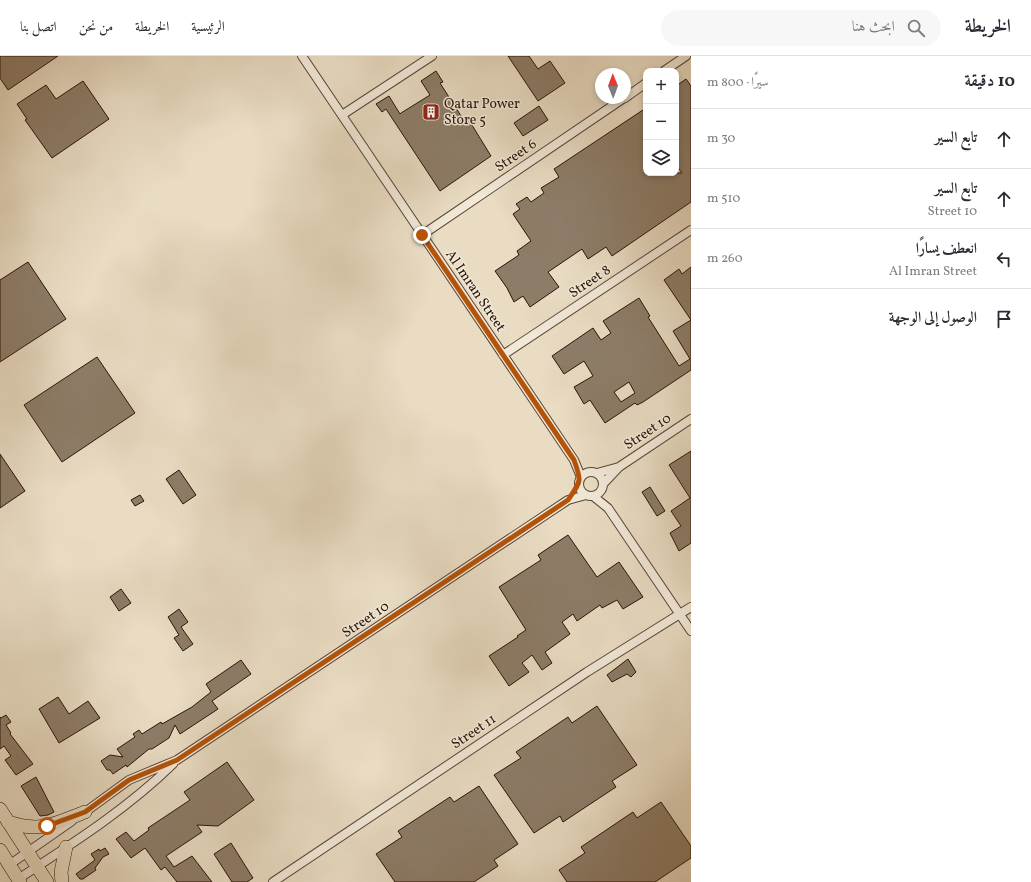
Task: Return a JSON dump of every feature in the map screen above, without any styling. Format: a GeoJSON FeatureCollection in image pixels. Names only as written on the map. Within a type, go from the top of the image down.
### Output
{"type":"FeatureCollection","features":[{"type":"Feature","properties":{"kind":"main road"},"geometry":{"type":"LineString","coordinates":[[0,809],[46,882]]}},
{"type":"Feature","properties":{"kind":"main road"},"geometry":{"type":"LineString","coordinates":[[8,822],[27,828],[37,828],[85,812]]}},
{"type":"Feature","properties":{"kind":"main road"},"geometry":{"type":"LineString","coordinates":[[62,882],[61,872],[66,847]]}},
{"type":"Feature","properties":{"kind":"main road"},"geometry":{"type":"LineString","coordinates":[[0,850],[19,880]]}},
{"type":"Feature","properties":{"kind":"street","name":"Al Imran Street"},"geometry":{"type":"LineString","coordinates":[[302,56],[574,460],[580,481]]}},
{"type":"Feature","properties":{"kind":"street"},"geometry":{"type":"LineString","coordinates":[[342,115],[432,56]]}},
{"type":"Feature","properties":{"kind":"street"},"geometry":{"type":"LineString","coordinates":[[668,68],[686,56]]}},
{"type":"Feature","properties":{"kind":"street","name":"Street 6"},"geometry":{"type":"LineString","coordinates":[[631,94],[643,85]]}},
{"type":"Feature","properties":{"kind":"street","name":"Street 6"},"geometry":{"type":"LineString","coordinates":[[422,235],[616,104]]}},
{"type":"Feature","properties":{"kind":"street","name":"Street 8"},"geometry":{"type":"LineString","coordinates":[[503,355],[691,230]]}},
{"type":"Feature","properties":{"kind":"street","name":"Street 10"},"geometry":{"type":"LineString","coordinates":[[603,486],[619,467],[691,419]]}},
{"type":"Feature","properties":{"kind":"street","name":"Al Imran Street"},"geometry":{"type":"LineString","coordinates":[[574,460],[594,472]]}},
{"type":"Feature","properties":{"kind":"street","name":"Street 10"},"geometry":{"type":"LineString","coordinates":[[594,472],[619,467]]}},
{"type":"Feature","properties":{"kind":"street"},"geometry":{"type":"LineString","coordinates":[[608,508],[602,477],[594,472],[580,481],[582,492],[590,495],[608,508],[691,631]]}},
{"type":"Feature","properties":{"kind":"street","name":"Street 10"},"geometry":{"type":"LineString","coordinates":[[568,500],[580,481]]}},
{"type":"Feature","properties":{"kind":"street"},"geometry":{"type":"LineString","coordinates":[[590,495],[603,486]]}},
{"type":"Feature","properties":{"kind":"street","name":"Street 10"},"geometry":{"type":"LineString","coordinates":[[9,865],[129,780],[177,760],[568,500],[590,495]]}},
{"type":"Feature","properties":{"kind":"street","name":"Street 11"},"geometry":{"type":"LineString","coordinates":[[273,882],[587,672],[691,606]]}},
{"type":"Feature","properties":{"kind":"street","name":"Street 10"},"geometry":{"type":"LineString","coordinates":[[19,880],[36,866],[123,808],[154,783],[177,760]]}},
{"type":"Feature","properties":{"kind":"building"},"geometry":{"type":"Polygon","coordinates":[[[0,56],[58,56],[8,90],[0,78],[0,56]]]}},
{"type":"Feature","properties":{"kind":"building"},"geometry":{"type":"Polygon","coordinates":[[[508,56],[529,56],[538,69],[550,61],[565,83],[538,101],[508,56]]]}},
{"type":"Feature","properties":{"kind":"building"},"geometry":{"type":"Polygon","coordinates":[[[436,71],[443,82],[440,83],[463,119],[467,117],[491,156],[440,191],[386,109],[382,112],[376,104],[389,96],[400,114],[430,95],[421,81],[436,71]]]}},
{"type":"Feature","properties":{"kind":"building"},"geometry":{"type":"Polygon","coordinates":[[[686,79],[691,86],[691,202],[612,256],[606,247],[588,259],[582,249],[548,272],[559,287],[530,307],[523,296],[514,302],[507,288],[495,271],[519,255],[517,251],[531,241],[513,214],[520,209],[516,204],[527,197],[531,202],[544,193],[541,188],[559,177],[554,169],[643,110],[643,176],[679,176],[679,173],[682,173],[679,169],[679,84],[686,79]]]}},
{"type":"Feature","properties":{"kind":"building"},"geometry":{"type":"Polygon","coordinates":[[[83,81],[109,119],[52,158],[25,120],[27,119],[17,104],[46,85],[56,99],[83,81]]]}},
{"type":"Feature","properties":{"kind":"building"},"geometry":{"type":"Polygon","coordinates":[[[539,106],[548,120],[523,136],[514,123],[539,106]]]}},
{"type":"Feature","properties":{"kind":"building"},"geometry":{"type":"Polygon","coordinates":[[[28,262],[66,319],[0,362],[0,280],[28,262]]]}},
{"type":"Feature","properties":{"kind":"building"},"geometry":{"type":"Polygon","coordinates":[[[691,267],[691,320],[664,280],[679,269],[682,274],[691,267]]]}},
{"type":"Feature","properties":{"kind":"building"},"geometry":{"type":"Polygon","coordinates":[[[639,298],[650,316],[648,317],[679,366],[690,359],[673,331],[691,320],[691,370],[643,402],[637,405],[635,403],[605,423],[590,400],[584,404],[574,387],[593,376],[584,361],[564,374],[552,356],[593,328],[601,340],[611,333],[603,321],[639,298]],[[629,382],[614,392],[621,402],[635,393],[629,382]]]}},
{"type":"Feature","properties":{"kind":"building"},"geometry":{"type":"Polygon","coordinates":[[[97,357],[135,413],[62,462],[24,405],[97,357]]]}},
{"type":"Feature","properties":{"kind":"building"},"geometry":{"type":"Polygon","coordinates":[[[691,451],[691,543],[679,551],[670,533],[681,526],[671,511],[690,498],[669,465],[691,451]]]}},
{"type":"Feature","properties":{"kind":"building"},"geometry":{"type":"Polygon","coordinates":[[[0,454],[25,491],[0,508],[0,454]]]}},
{"type":"Feature","properties":{"kind":"building"},"geometry":{"type":"Polygon","coordinates":[[[179,470],[196,495],[183,504],[166,479],[179,470]]]}},
{"type":"Feature","properties":{"kind":"building"},"geometry":{"type":"Polygon","coordinates":[[[650,487],[665,511],[657,516],[642,492],[650,487]]]}},
{"type":"Feature","properties":{"kind":"building"},"geometry":{"type":"Polygon","coordinates":[[[140,495],[144,501],[135,506],[131,500],[140,495]]]}},
{"type":"Feature","properties":{"kind":"building"},"geometry":{"type":"Polygon","coordinates":[[[568,535],[597,577],[619,562],[643,597],[623,609],[617,600],[602,608],[600,605],[577,621],[573,614],[562,622],[570,634],[545,652],[552,663],[542,670],[532,655],[522,663],[529,672],[509,686],[489,656],[526,630],[499,587],[541,560],[538,555],[568,535]]]}},
{"type":"Feature","properties":{"kind":"building"},"geometry":{"type":"Polygon","coordinates":[[[121,589],[131,603],[119,611],[110,597],[121,589]]]}},
{"type":"Feature","properties":{"kind":"building"},"geometry":{"type":"Polygon","coordinates":[[[179,609],[188,622],[181,627],[193,644],[183,651],[174,638],[179,635],[168,617],[179,609]]]}},
{"type":"Feature","properties":{"kind":"building"},"geometry":{"type":"Polygon","coordinates":[[[628,659],[636,672],[631,677],[627,674],[612,682],[607,675],[628,659]]]}},
{"type":"Feature","properties":{"kind":"building"},"geometry":{"type":"Polygon","coordinates":[[[241,660],[251,674],[212,701],[218,709],[180,734],[175,725],[169,738],[152,749],[149,749],[127,767],[126,765],[113,774],[110,770],[107,770],[101,761],[110,755],[123,757],[117,749],[135,737],[133,734],[139,730],[142,734],[161,722],[162,724],[192,707],[211,692],[206,684],[241,660]]]}},
{"type":"Feature","properties":{"kind":"building"},"geometry":{"type":"Polygon","coordinates":[[[58,697],[69,714],[88,701],[100,718],[59,743],[39,709],[58,697]]]}},
{"type":"Feature","properties":{"kind":"building"},"geometry":{"type":"Polygon","coordinates":[[[597,706],[637,765],[612,781],[616,787],[563,822],[560,816],[534,833],[494,775],[521,758],[516,752],[568,717],[572,723],[597,706]]]}},
{"type":"Feature","properties":{"kind":"building"},"geometry":{"type":"Polygon","coordinates":[[[6,715],[11,722],[6,725],[11,733],[10,734],[33,764],[16,775],[5,760],[11,756],[4,746],[0,749],[0,717],[1,718],[6,715]]]}},
{"type":"Feature","properties":{"kind":"building"},"geometry":{"type":"Polygon","coordinates":[[[227,762],[254,800],[218,826],[197,825],[202,832],[166,856],[174,867],[192,856],[212,882],[177,882],[165,867],[161,870],[145,848],[131,858],[116,839],[126,832],[134,841],[149,830],[148,828],[190,800],[184,792],[227,762]]]}},
{"type":"Feature","properties":{"kind":"building"},"geometry":{"type":"Polygon","coordinates":[[[36,777],[54,812],[48,815],[40,816],[21,786],[36,777]]]}},
{"type":"Feature","properties":{"kind":"building"},"geometry":{"type":"Polygon","coordinates":[[[479,786],[518,844],[494,860],[498,866],[474,882],[395,882],[376,854],[402,837],[398,831],[450,797],[454,802],[479,786]]]}},
{"type":"Feature","properties":{"kind":"building"},"geometry":{"type":"Polygon","coordinates":[[[661,802],[691,846],[691,858],[655,882],[567,882],[559,870],[585,853],[581,847],[633,812],[637,818],[661,802]]]}},
{"type":"Feature","properties":{"kind":"building"},"geometry":{"type":"Polygon","coordinates":[[[231,843],[253,878],[247,882],[232,882],[214,854],[231,843]]]}},
{"type":"Feature","properties":{"kind":"building"},"geometry":{"type":"Polygon","coordinates":[[[105,848],[109,854],[103,857],[95,868],[96,870],[83,879],[80,879],[76,874],[95,860],[91,854],[99,849],[100,851],[105,848]]]}},
{"type":"Feature","properties":{"kind":"place","name":"Qatar Power Store 5"},"geometry":{"type":"Point","coordinates":[431,112]}},
{"type":"Feature","properties":{"kind":"route"},"geometry":{"type":"LineString","coordinates":[[47,826],[85,812],[129,780],[177,760],[277,695],[568,500],[579,485],[581,477],[574,460],[422,235]]}}]}
